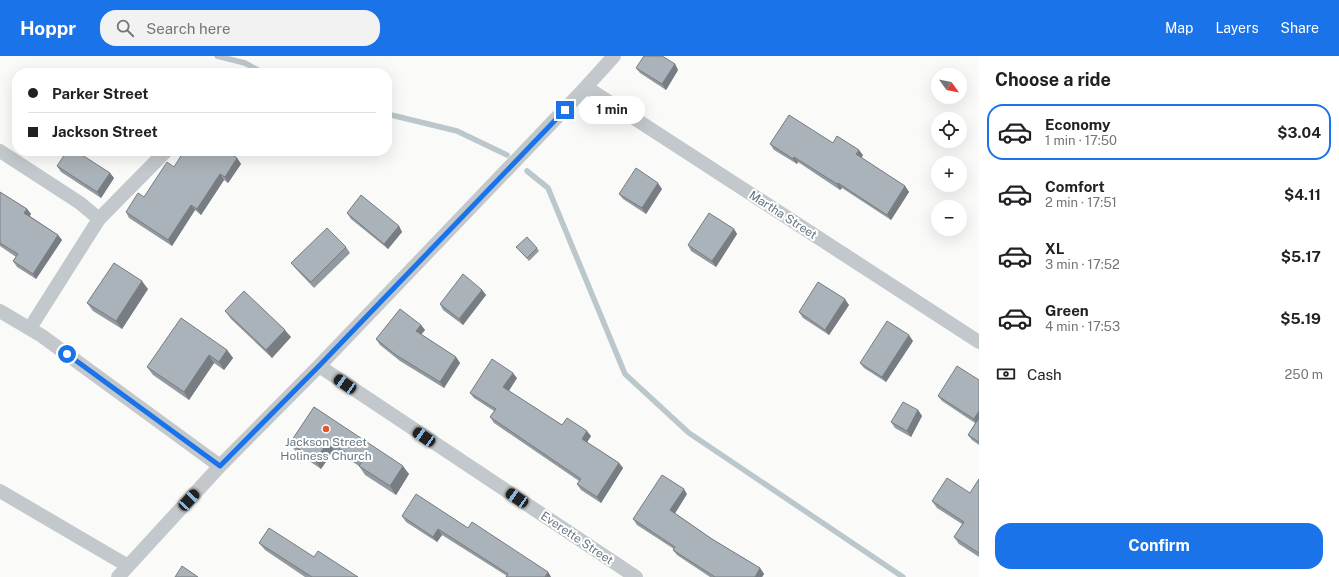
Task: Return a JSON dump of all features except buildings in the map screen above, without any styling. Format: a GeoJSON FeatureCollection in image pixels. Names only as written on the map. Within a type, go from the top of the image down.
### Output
{"type":"FeatureCollection","features":[{"type":"Feature","properties":{"kind":"street"},"geometry":{"type":"LineString","coordinates":[[118,577],[220,466],[319,366],[614,56]]}},
{"type":"Feature","properties":{"kind":"street","name":"Martha Street"},"geometry":{"type":"LineString","coordinates":[[586,87],[979,342]]}},
{"type":"Feature","properties":{"kind":"street"},"geometry":{"type":"LineString","coordinates":[[0,151],[80,203],[99,219]]}},
{"type":"Feature","properties":{"kind":"street"},"geometry":{"type":"LineString","coordinates":[[30,328],[99,219],[161,156]]}},
{"type":"Feature","properties":{"kind":"street"},"geometry":{"type":"LineString","coordinates":[[0,311],[30,328],[220,466]]}},
{"type":"Feature","properties":{"kind":"street","name":"Everette Street"},"geometry":{"type":"LineString","coordinates":[[319,366],[636,577]]}},
{"type":"Feature","properties":{"kind":"street"},"geometry":{"type":"LineString","coordinates":[[0,491],[128,566]]}},
{"type":"Feature","properties":{"kind":"waterway"},"geometry":{"type":"LineString","coordinates":[[217,56],[245,63],[254,68]]}},
{"type":"Feature","properties":{"kind":"waterway"},"geometry":{"type":"LineString","coordinates":[[392,115],[457,131],[507,155]]}},
{"type":"Feature","properties":{"kind":"waterway"},"geometry":{"type":"LineString","coordinates":[[527,171],[548,188],[625,374],[689,433],[903,577]]}},
{"type":"Feature","properties":{"kind":"place","name":"Jackson Street Holiness Church"},"geometry":{"type":"Point","coordinates":[326,429]}},
{"type":"Feature","properties":{"kind":"route"},"geometry":{"type":"LineString","coordinates":[[67,354],[220,466],[319,366],[565,110]]}}]}
